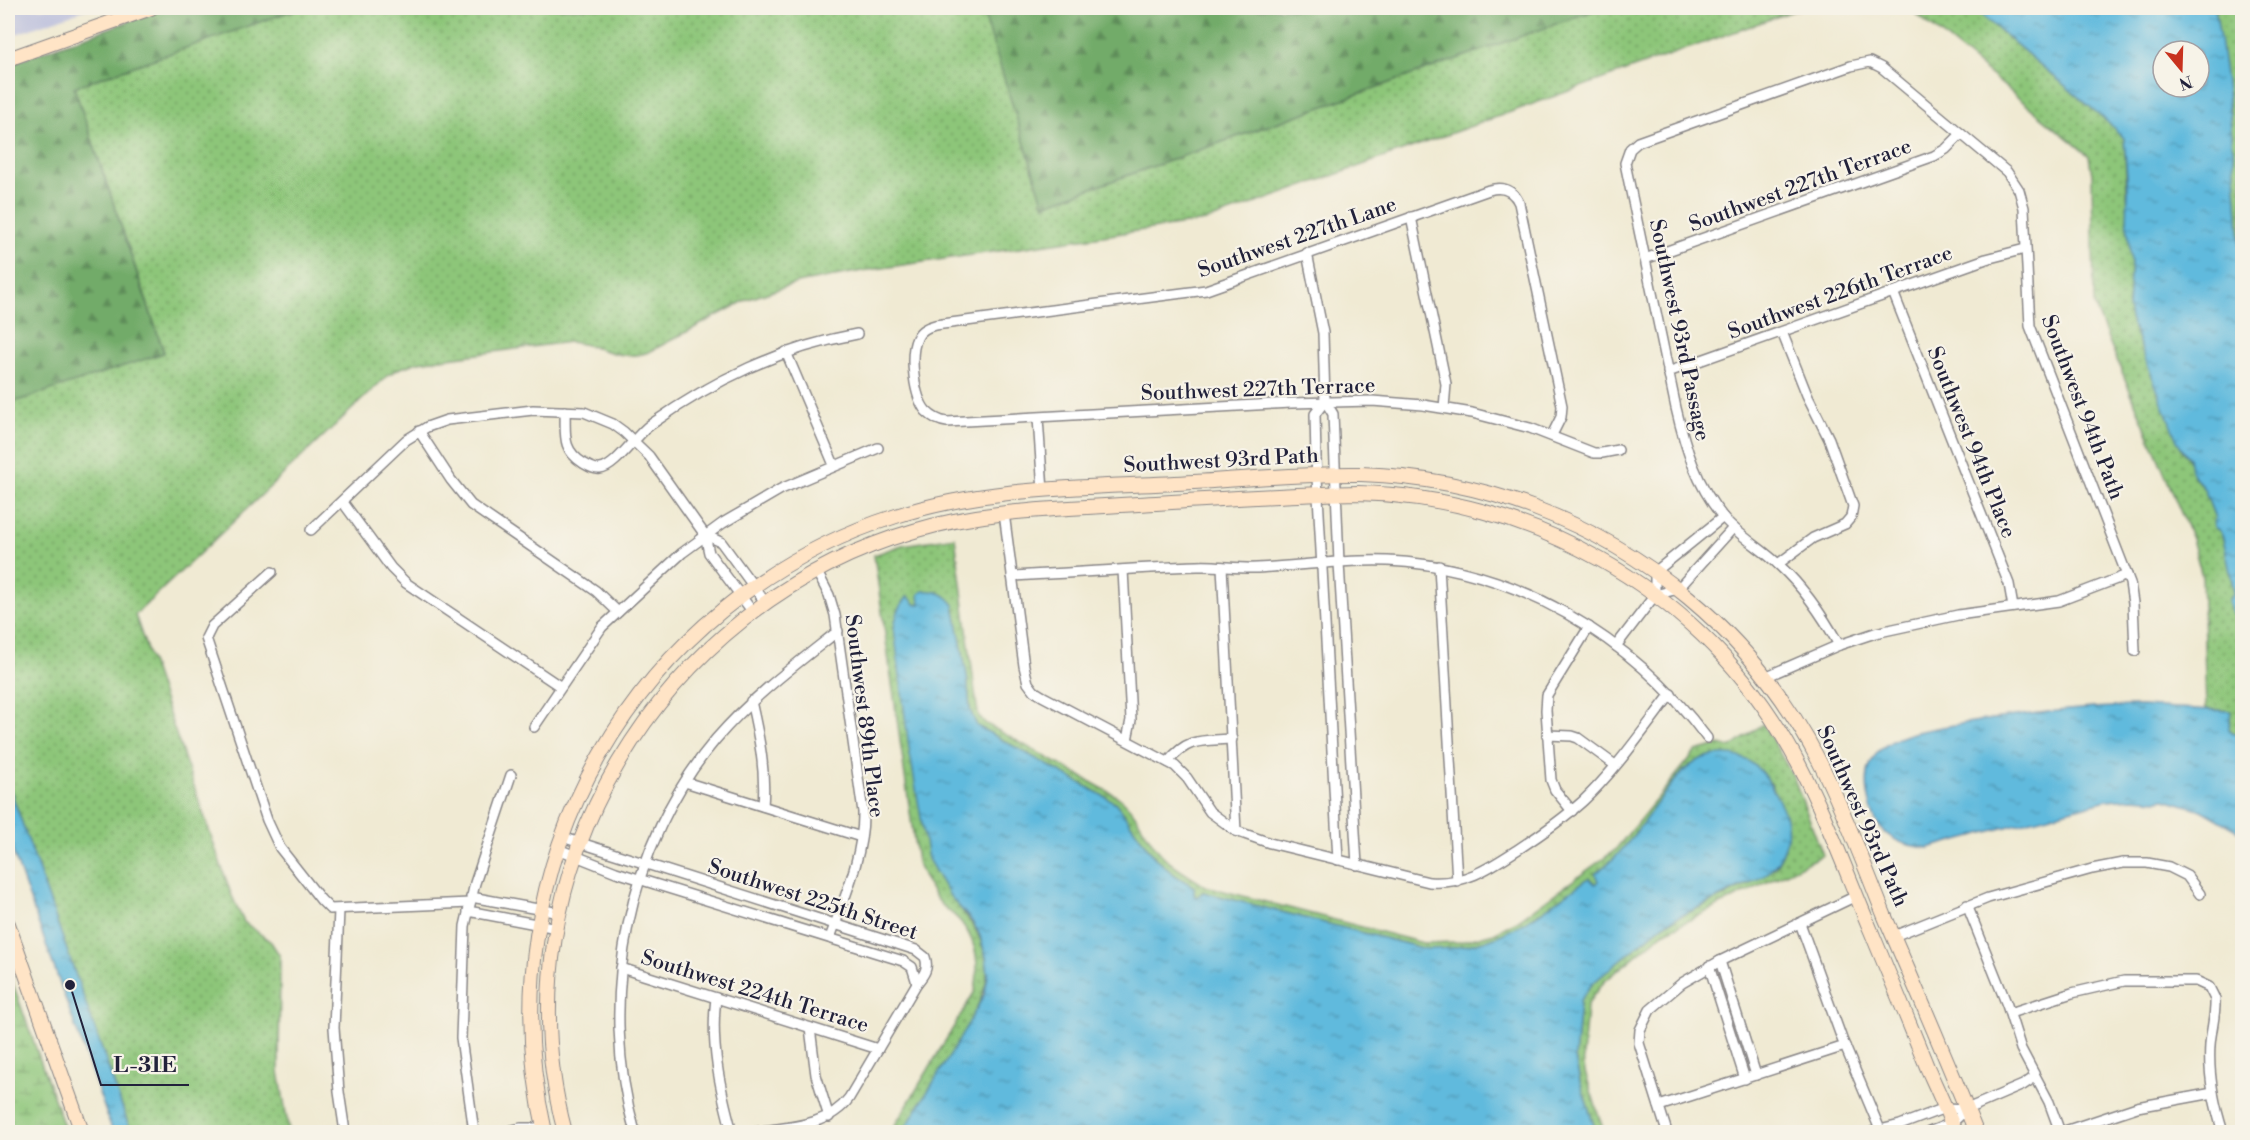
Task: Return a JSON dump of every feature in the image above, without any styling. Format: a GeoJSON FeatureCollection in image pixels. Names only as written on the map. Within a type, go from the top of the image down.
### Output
{"type":"FeatureCollection","features":[{"type":"Feature","properties":{"kind":"street"},"geometry":{"type":"LineString","coordinates":[[8,59],[151,8]]}},
{"type":"Feature","properties":{"kind":"street","name":"Southwest 94th Path"},"geometry":{"type":"LineString","coordinates":[[1629,149],[1641,141],[1851,66],[1870,62],[1879,65],[2007,172],[2016,184],[2023,205],[2030,326],[2127,575],[2133,603],[2134,651]]}},
{"type":"Feature","properties":{"kind":"street","name":"Southwest 227th Terrace"},"geometry":{"type":"LineString","coordinates":[[1645,259],[1934,156],[1948,148],[1961,134]]}},
{"type":"Feature","properties":{"kind":"street","name":"Southwest 93rd Passage"},"geometry":{"type":"LineString","coordinates":[[1629,149],[1626,165],[1668,372],[1689,457],[1702,486],[1723,517],[1733,528],[1778,564],[1813,603],[1839,645]]}},
{"type":"Feature","properties":{"kind":"street","name":"Southwest 227th Lane"},"geometry":{"type":"LineString","coordinates":[[929,414],[920,401],[914,375],[915,346],[920,333],[927,327],[1199,291],[1497,188],[1507,189],[1514,194],[1519,203],[1562,406],[1561,417],[1552,435]]}},
{"type":"Feature","properties":{"kind":"street"},"geometry":{"type":"LineString","coordinates":[[1411,217],[1446,384],[1444,408]]}},
{"type":"Feature","properties":{"kind":"street","name":"Southwest 226th Terrace"},"geometry":{"type":"LineString","coordinates":[[1668,372],[1997,255],[2025,249]]}},
{"type":"Feature","properties":{"kind":"street"},"geometry":{"type":"LineString","coordinates":[[1307,254],[1323,333],[1325,401],[1333,414],[1334,474],[1357,865]]}},
{"type":"Feature","properties":{"kind":"street","name":"Southwest 94th Place"},"geometry":{"type":"LineString","coordinates":[[1893,292],[2008,584],[2013,607]]}},
{"type":"Feature","properties":{"kind":"street"},"geometry":{"type":"LineString","coordinates":[[1778,564],[1808,541],[1844,525],[1851,517],[1853,504],[1782,332]]}},
{"type":"Feature","properties":{"kind":"street"},"geometry":{"type":"LineString","coordinates":[[565,411],[568,449],[575,458],[597,469],[609,466],[633,440],[653,423],[714,385],[786,352],[809,344],[857,334]]}},
{"type":"Feature","properties":{"kind":"street"},"geometry":{"type":"LineString","coordinates":[[786,352],[834,465]]}},
{"type":"Feature","properties":{"kind":"street"},"geometry":{"type":"LineString","coordinates":[[1325,401],[1315,414],[1338,860]]}},
{"type":"Feature","properties":{"kind":"street","name":"Southwest 227th Terrace"},"geometry":{"type":"LineString","coordinates":[[929,414],[941,421],[952,423],[1325,401],[1372,401],[1444,408],[1490,417],[1552,435],[1594,453],[1618,450]]}},
{"type":"Feature","properties":{"kind":"street"},"geometry":{"type":"LineString","coordinates":[[311,530],[419,431],[435,424],[455,419],[533,410],[584,412],[613,424],[649,456],[705,535],[709,554],[752,611]]}},
{"type":"Feature","properties":{"kind":"street"},"geometry":{"type":"LineString","coordinates":[[1038,418],[1043,491]]}},
{"type":"Feature","properties":{"kind":"street"},"geometry":{"type":"LineString","coordinates":[[419,431],[444,471],[471,505],[596,591],[618,612]]}},
{"type":"Feature","properties":{"kind":"street"},"geometry":{"type":"LineString","coordinates":[[534,727],[598,632],[705,535],[781,489],[878,448]]}},
{"type":"Feature","properties":{"kind":"street","name":"Southwest 93rd Path"},"geometry":{"type":"LineString","coordinates":[[545,1130],[534,1073],[530,1019],[531,983],[538,924],[560,843],[593,768],[636,700],[678,651],[741,596],[791,563],[831,542],[898,515],[968,499],[1043,491],[1334,474],[1382,475],[1418,479],[1498,495],[1541,510],[1590,532],[1655,572],[1678,589],[1727,634],[1765,677],[1799,726],[1821,766],[1976,1132]]}},
{"type":"Feature","properties":{"kind":"street","name":"Southwest 93rd Path"},"geometry":{"type":"LineString","coordinates":[[565,1132],[554,1078],[549,1016],[550,979],[560,914],[580,841],[611,774],[650,714],[698,658],[752,611],[816,570],[862,549],[912,531],[955,520],[1004,513],[1318,494],[1376,494],[1412,497],[1456,504],[1509,518],[1584,550],[1615,568],[1655,595],[1719,653],[1749,687],[1770,716],[1806,778],[1953,1128]]}},
{"type":"Feature","properties":{"kind":"street"},"geometry":{"type":"LineString","coordinates":[[342,501],[391,568],[406,583],[561,687]]}},
{"type":"Feature","properties":{"kind":"street"},"geometry":{"type":"LineString","coordinates":[[1004,513],[1024,666],[1030,686],[1042,696],[1168,762],[1183,774],[1210,812],[1236,831],[1270,843],[1429,882],[1457,881],[1474,876],[1572,811],[1599,784],[1671,694]]}},
{"type":"Feature","properties":{"kind":"street"},"geometry":{"type":"LineString","coordinates":[[1616,646],[1655,595],[1655,572],[1723,517]]}},
{"type":"Feature","properties":{"kind":"street"},"geometry":{"type":"LineString","coordinates":[[1655,595],[1678,589],[1733,528]]}},
{"type":"Feature","properties":{"kind":"street"},"geometry":{"type":"LineString","coordinates":[[705,535],[721,542],[765,602]]}},
{"type":"Feature","properties":{"kind":"street"},"geometry":{"type":"LineString","coordinates":[[1012,576],[1201,565],[1264,568],[1385,561],[1439,566],[1480,576],[1532,596],[1589,627],[1616,646],[1671,694],[1707,738]]}},
{"type":"Feature","properties":{"kind":"street"},"geometry":{"type":"LineString","coordinates":[[1439,566],[1457,881]]}},
{"type":"Feature","properties":{"kind":"street"},"geometry":{"type":"LineString","coordinates":[[1222,567],[1236,831]]}},
{"type":"Feature","properties":{"kind":"street","name":"Southwest 89th Place"},"geometry":{"type":"LineString","coordinates":[[816,570],[831,599],[838,631],[862,805],[861,837],[855,863],[830,938]]}},
{"type":"Feature","properties":{"kind":"street"},"geometry":{"type":"LineString","coordinates":[[1123,570],[1131,720],[1127,740]]}},
{"type":"Feature","properties":{"kind":"street"},"geometry":{"type":"LineString","coordinates":[[272,572],[212,626],[207,639],[274,838],[326,906],[339,910],[470,903],[560,914]]}},
{"type":"Feature","properties":{"kind":"street"},"geometry":{"type":"LineString","coordinates":[[1765,677],[1839,645],[1875,633],[1937,619],[2065,599],[2127,575]]}},
{"type":"Feature","properties":{"kind":"street"},"geometry":{"type":"LineString","coordinates":[[1572,811],[1552,783],[1546,706],[1548,690],[1589,627]]}},
{"type":"Feature","properties":{"kind":"street"},"geometry":{"type":"LineString","coordinates":[[635,1132],[621,1059],[619,1012],[621,968],[645,863],[664,820],[685,782],[714,741],[750,701],[838,631]]}},
{"type":"Feature","properties":{"kind":"street"},"geometry":{"type":"LineString","coordinates":[[750,701],[763,766],[763,806]]}},
{"type":"Feature","properties":{"kind":"street"},"geometry":{"type":"LineString","coordinates":[[1547,735],[1578,738],[1615,765]]}},
{"type":"Feature","properties":{"kind":"street"},"geometry":{"type":"LineString","coordinates":[[1168,762],[1179,748],[1190,743],[1232,739]]}},
{"type":"Feature","properties":{"kind":"street"},"geometry":{"type":"LineString","coordinates":[[474,1132],[461,1038],[465,926],[470,903],[511,775]]}},
{"type":"Feature","properties":{"kind":"street"},"geometry":{"type":"LineString","coordinates":[[685,782],[861,837]]}},
{"type":"Feature","properties":{"kind":"street","name":"Southwest 225th Street"},"geometry":{"type":"LineString","coordinates":[[560,843],[580,841],[921,952],[925,957],[927,968],[917,983]]}},
{"type":"Feature","properties":{"kind":"street","name":"Southwest 225th Street"},"geometry":{"type":"LineString","coordinates":[[560,843],[575,856],[640,880],[906,962],[913,970],[917,983]]}},
{"type":"Feature","properties":{"kind":"street"},"geometry":{"type":"LineString","coordinates":[[1894,936],[1967,905],[2092,869],[2130,863],[2158,864],[2179,871],[2187,876],[2200,894]]}},
{"type":"Feature","properties":{"kind":"street"},"geometry":{"type":"LineString","coordinates":[[1667,1132],[1639,1043],[1640,1030],[1645,1017],[1655,1005],[1682,982],[1709,966],[1856,896]]}},
{"type":"Feature","properties":{"kind":"street"},"geometry":{"type":"LineString","coordinates":[[470,903],[557,928]]}},
{"type":"Feature","properties":{"kind":"street"},"geometry":{"type":"LineString","coordinates":[[1967,905],[2010,1013],[2021,1049],[2049,1101],[2061,1132],[2137,1107],[2212,1093]]}},
{"type":"Feature","properties":{"kind":"street"},"geometry":{"type":"LineString","coordinates":[[339,910],[334,1028],[345,1132]]}},
{"type":"Feature","properties":{"kind":"street"},"geometry":{"type":"LineString","coordinates":[[1800,923],[1878,1132],[1945,1108],[1966,1109],[2023,1085],[2035,1077]]}},
{"type":"Feature","properties":{"kind":"street"},"geometry":{"type":"LineString","coordinates":[[8,924],[82,1132]]}},
{"type":"Feature","properties":{"kind":"street"},"geometry":{"type":"LineString","coordinates":[[1720,961],[1756,1075]]}},
{"type":"Feature","properties":{"kind":"street"},"geometry":{"type":"LineString","coordinates":[[1709,966],[1745,1079]]}},
{"type":"Feature","properties":{"kind":"street","name":"Southwest 224th Terrace"},"geometry":{"type":"LineString","coordinates":[[621,968],[878,1048]]}},
{"type":"Feature","properties":{"kind":"street"},"geometry":{"type":"LineString","coordinates":[[2010,1013],[2116,982],[2190,981],[2207,985],[2216,1001],[2210,1051],[2212,1093],[2223,1132]]}},
{"type":"Feature","properties":{"kind":"street"},"geometry":{"type":"LineString","coordinates":[[754,1132],[818,1121],[829,1117],[845,1104],[917,983]]}},
{"type":"Feature","properties":{"kind":"street"},"geometry":{"type":"LineString","coordinates":[[716,998],[713,1019],[716,1063],[732,1132]]}},
{"type":"Feature","properties":{"kind":"street"},"geometry":{"type":"LineString","coordinates":[[810,1028],[816,1075],[829,1117]]}},
{"type":"Feature","properties":{"kind":"street"},"geometry":{"type":"LineString","coordinates":[[1659,1106],[1845,1046]]}},
{"type":"Feature","properties":{"kind":"street"},"geometry":{"type":"LineString","coordinates":[[1929,1132],[1953,1128],[1966,1109]]}},
{"type":"Feature","properties":{"kind":"street"},"geometry":{"type":"LineString","coordinates":[[504,1132],[521,1128],[545,1130]]}},
{"type":"Feature","properties":{"kind":"shaded area"},"geometry":{"type":"Polygon","coordinates":[[[8,8],[90,8],[8,37],[8,8]]]}},
{"type":"Feature","properties":{"kind":"green space"},"geometry":{"type":"Polygon","coordinates":[[[166,8],[300,8],[74,87],[164,353],[8,404],[8,64],[166,8]]]}},
{"type":"Feature","properties":{"kind":"green space"},"geometry":{"type":"Polygon","coordinates":[[[300,8],[982,8],[1044,205],[1601,8],[1801,8],[1206,221],[862,271],[797,283],[746,300],[651,351],[640,354],[620,354],[569,342],[418,362],[388,375],[135,615],[231,894],[244,922],[271,942],[280,956],[279,1071],[289,1132],[131,1132],[8,783],[8,404],[164,352],[74,87],[300,8]]]}},
{"type":"Feature","properties":{"kind":"green space"},"geometry":{"type":"Polygon","coordinates":[[[982,8],[1601,8],[1044,205],[982,8]]]}},
{"type":"Feature","properties":{"kind":"green space"},"geometry":{"type":"Polygon","coordinates":[[[1909,8],[1973,8],[2124,138],[2131,262],[2128,307],[2134,330],[2182,450],[2189,458],[2195,478],[2204,489],[2215,518],[2216,529],[2220,531],[2227,550],[2234,594],[2228,602],[2232,612],[2242,622],[2242,735],[2233,733],[2229,729],[2231,711],[2206,709],[2202,576],[2192,539],[2094,305],[2092,175],[2089,156],[1909,8]]]}},
{"type":"Feature","properties":{"kind":"green space"},"geometry":{"type":"Polygon","coordinates":[[[2215,8],[2242,8],[2242,291],[2230,112],[2215,8]]]}},
{"type":"Feature","properties":{"kind":"green space"},"geometry":{"type":"Polygon","coordinates":[[[955,537],[977,707],[983,722],[1118,797],[1135,814],[1162,855],[1205,886],[1423,943],[1460,942],[1494,933],[1517,921],[1615,850],[1696,751],[1718,745],[1732,747],[1763,724],[1793,776],[1823,855],[1663,933],[1604,982],[1587,1006],[1583,1057],[1585,1072],[1604,1132],[1596,1132],[1575,1058],[1580,1000],[1593,983],[1664,924],[1745,886],[1775,868],[1787,839],[1787,824],[1771,783],[1684,770],[1619,854],[1595,874],[1599,881],[1595,884],[1589,878],[1532,918],[1494,937],[1474,944],[1426,949],[1203,892],[1197,897],[1194,896],[1194,887],[1173,874],[1154,857],[1116,803],[977,726],[970,710],[967,676],[954,605],[916,605],[950,896],[965,914],[981,941],[987,973],[977,1007],[952,1053],[903,1132],[891,1132],[975,991],[977,964],[972,940],[968,933],[959,920],[935,896],[917,862],[874,555],[902,545],[955,537]]]}},
{"type":"Feature","properties":{"kind":"green space"},"geometry":{"type":"Polygon","coordinates":[[[8,970],[66,1132],[8,1132],[8,970]]]}},
{"type":"Feature","properties":{"kind":"water"},"geometry":{"type":"Polygon","coordinates":[[[1973,8],[2215,8],[2234,160],[2239,237],[2243,391],[2242,622],[2232,612],[2228,601],[2234,592],[2223,538],[2220,531],[2214,527],[2215,518],[2204,489],[2191,471],[2189,458],[2177,441],[2130,319],[2128,307],[2131,262],[2124,138],[1973,8]]]}},
{"type":"Feature","properties":{"kind":"water"},"geometry":{"type":"Polygon","coordinates":[[[923,591],[941,594],[954,605],[967,676],[970,710],[977,726],[1116,803],[1154,857],[1173,874],[1194,887],[1194,895],[1197,897],[1203,892],[1426,949],[1474,944],[1532,918],[1589,878],[1595,884],[1598,881],[1595,874],[1628,842],[1678,778],[1699,760],[1716,755],[1732,755],[1749,761],[1763,774],[1785,814],[1787,839],[1785,846],[1779,860],[1764,876],[1664,924],[1593,983],[1580,1000],[1575,1058],[1596,1132],[903,1132],[984,995],[988,976],[986,957],[979,933],[950,896],[928,859],[909,748],[894,628],[898,611],[908,596],[916,605],[920,604],[919,594],[923,591]]]}},
{"type":"Feature","properties":{"kind":"water"},"geometry":{"type":"Polygon","coordinates":[[[2141,706],[2231,711],[2229,729],[2233,733],[2242,735],[2242,833],[2202,810],[2165,799],[2134,798],[2107,800],[1928,848],[1901,843],[1894,839],[1881,828],[1872,811],[1867,780],[1870,764],[1879,751],[1896,739],[1928,729],[2005,717],[2073,709],[2141,706]]]}},
{"type":"Feature","properties":{"kind":"water"},"geometry":{"type":"Polygon","coordinates":[[[8,783],[131,1132],[113,1132],[8,838],[8,783]]]}},
{"type":"Feature","properties":{"kind":"place","name":"L-31E"},"geometry":{"type":"Point","coordinates":[70,985]}}]}
